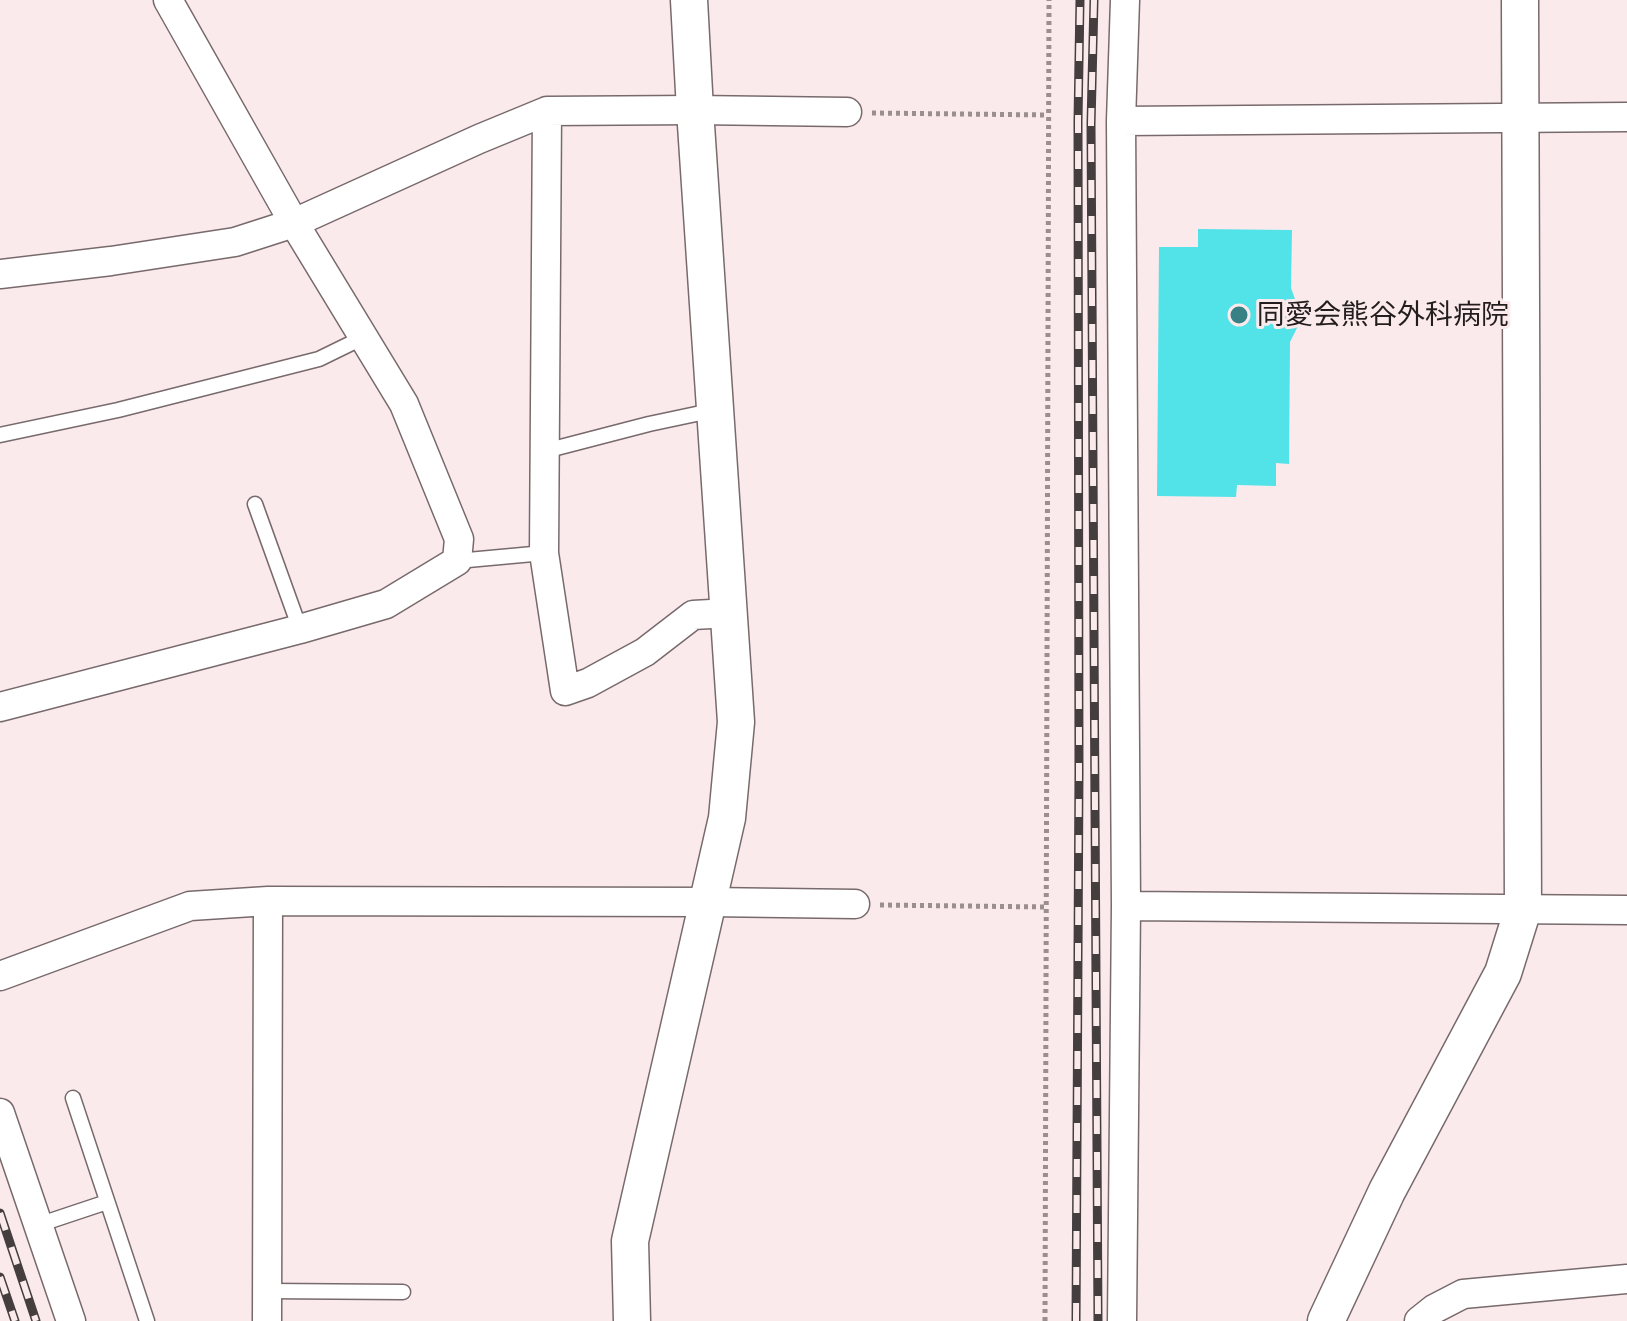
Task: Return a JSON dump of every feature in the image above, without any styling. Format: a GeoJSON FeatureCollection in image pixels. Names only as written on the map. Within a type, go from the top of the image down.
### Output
{"type":"FeatureCollection","features":[{"type":"Feature","properties":{"kind":"street"},"geometry":{"type":"LineString","coordinates":[[0,707],[386,604],[457,561],[459,539],[404,404],[294,223],[168,0]]}},
{"type":"Feature","properties":{"kind":"street"},"geometry":{"type":"LineString","coordinates":[[632,1321],[630,1241],[727,818],[736,722],[689,0]]}},
{"type":"Feature","properties":{"kind":"street"},"geometry":{"type":"LineString","coordinates":[[1122,1321],[1126,906],[1121,121],[1125,0]]}},
{"type":"Feature","properties":{"kind":"street"},"geometry":{"type":"LineString","coordinates":[[1326,1321],[1387,1191],[1503,973],[1523,909],[1520,0]]}},
{"type":"Feature","properties":{"kind":"street"},"geometry":{"type":"LineString","coordinates":[[547,111],[544,553],[565,691],[588,683],[645,652],[693,615],[729,613]]}},
{"type":"Feature","properties":{"kind":"street"},"geometry":{"type":"LineString","coordinates":[[0,274],[235,242],[294,223],[547,111],[847,112]]}},
{"type":"Feature","properties":{"kind":"street"},"geometry":{"type":"LineString","coordinates":[[1121,121],[1627,117]]}},
{"type":"Feature","properties":{"kind":"street"},"geometry":{"type":"LineString","coordinates":[[267,1321],[268,901]]}},
{"type":"Feature","properties":{"kind":"street"},"geometry":{"type":"LineString","coordinates":[[0,976],[190,906],[268,901],[855,904]]}},
{"type":"Feature","properties":{"kind":"street"},"geometry":{"type":"LineString","coordinates":[[1126,906],[1627,910]]}},
{"type":"Feature","properties":{"kind":"street"},"geometry":{"type":"LineString","coordinates":[[0,1113],[71,1321]]}},
{"type":"Feature","properties":{"kind":"street"},"geometry":{"type":"LineString","coordinates":[[1419,1321],[1463,1294],[1627,1279]]}},
{"type":"Feature","properties":{"kind":"lane"},"geometry":{"type":"LineString","coordinates":[[0,435],[118,410],[319,359],[364,337]]}},
{"type":"Feature","properties":{"kind":"lane"},"geometry":{"type":"LineString","coordinates":[[545,451],[715,410]]}},
{"type":"Feature","properties":{"kind":"lane"},"geometry":{"type":"LineString","coordinates":[[255,504],[300,629]]}},
{"type":"Feature","properties":{"kind":"lane"},"geometry":{"type":"LineString","coordinates":[[457,561],[544,553]]}},
{"type":"Feature","properties":{"kind":"lane"},"geometry":{"type":"LineString","coordinates":[[73,1098],[147,1321]]}},
{"type":"Feature","properties":{"kind":"lane"},"geometry":{"type":"LineString","coordinates":[[38,1223],[107,1202]]}},
{"type":"Feature","properties":{"kind":"lane"},"geometry":{"type":"LineString","coordinates":[[267,1291],[403,1292]]}},
{"type":"Feature","properties":{"kind":"path"},"geometry":{"type":"LineString","coordinates":[[1045,1321],[1049,0]]}},
{"type":"Feature","properties":{"kind":"path"},"geometry":{"type":"LineString","coordinates":[[847,112],[1048,115]]}},
{"type":"Feature","properties":{"kind":"path"},"geometry":{"type":"LineString","coordinates":[[855,904],[1047,907]]}},
{"type":"Feature","properties":{"kind":"building"},"geometry":{"type":"Polygon","coordinates":[[[1198,229],[1292,230],[1291,288],[1302,318],[1290,342],[1289,464],[1276,463],[1276,486],[1237,485],[1236,497],[1157,496],[1159,247],[1198,247],[1198,229]]]}},
{"type":"Feature","properties":{"kind":"railway"},"geometry":{"type":"LineString","coordinates":[[1076,1321],[1080,0]]}},
{"type":"Feature","properties":{"kind":"railway"},"geometry":{"type":"LineString","coordinates":[[1094,0],[1091,124],[1098,1321]]}},
{"type":"Feature","properties":{"kind":"railway"},"geometry":{"type":"LineString","coordinates":[[0,1213],[36,1321]]}},
{"type":"Feature","properties":{"kind":"railway"},"geometry":{"type":"LineString","coordinates":[[0,1277],[15,1321]]}},
{"type":"Feature","properties":{"kind":"place","name":"同愛会熊谷外科病院"},"geometry":{"type":"Point","coordinates":[1239,315]}}]}
